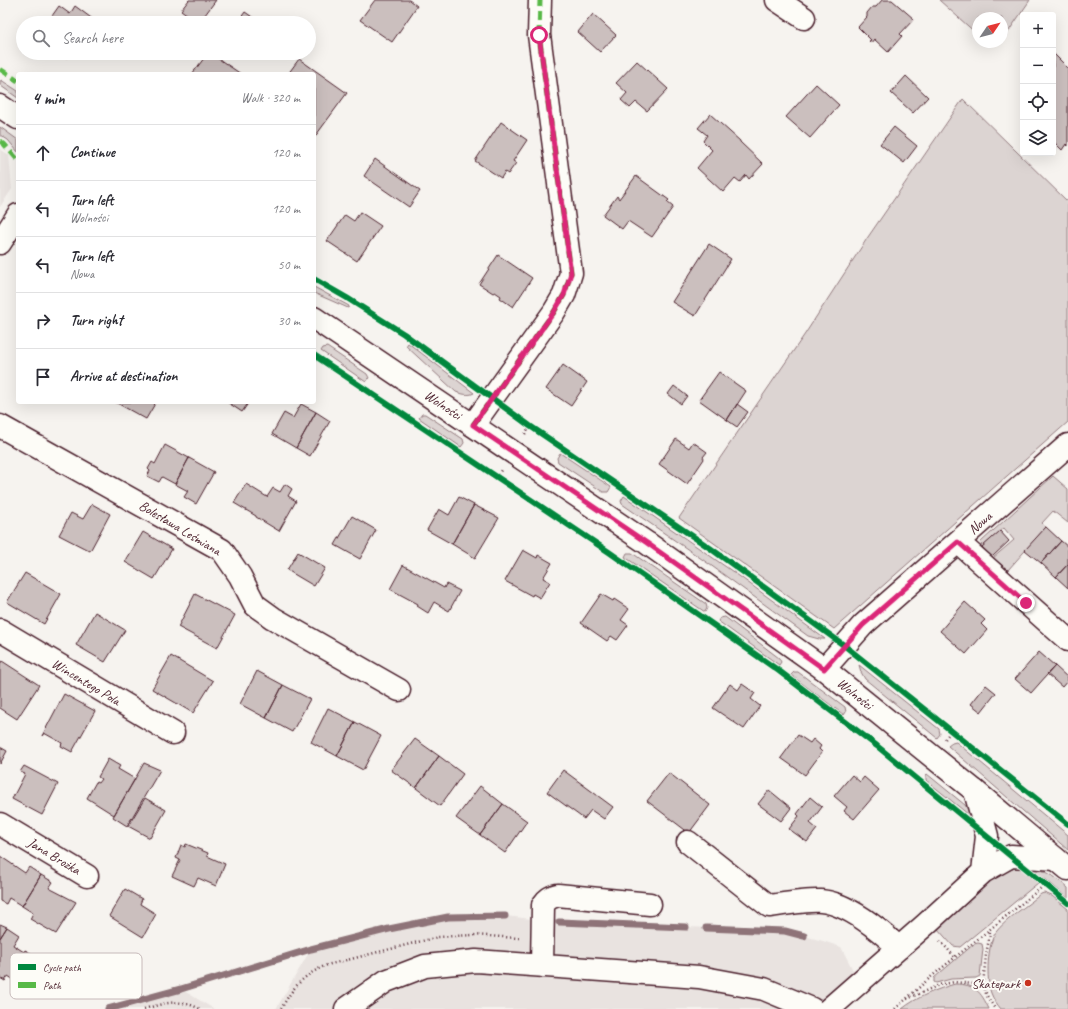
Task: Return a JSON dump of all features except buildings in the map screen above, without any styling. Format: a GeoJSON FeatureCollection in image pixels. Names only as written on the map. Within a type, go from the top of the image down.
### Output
{"type":"FeatureCollection","features":[{"type":"Feature","properties":{"kind":"street"},"geometry":{"type":"LineString","coordinates":[[473,425],[554,312],[564,295],[571,273],[539,35],[540,0]]}},
{"type":"Feature","properties":{"kind":"street"},"geometry":{"type":"LineString","coordinates":[[777,0],[804,18]]}},
{"type":"Feature","properties":{"kind":"street"},"geometry":{"type":"LineString","coordinates":[[0,106],[16,117]]}},
{"type":"Feature","properties":{"kind":"street"},"geometry":{"type":"LineString","coordinates":[[0,243],[16,218]]}},
{"type":"Feature","properties":{"kind":"street","name":"Wolności"},"geometry":{"type":"LineString","coordinates":[[316,319],[647,543],[824,669],[975,790],[1062,864]]}},
{"type":"Feature","properties":{"kind":"street","name":"Bolesława Leśmiana"},"geometry":{"type":"LineString","coordinates":[[0,426],[222,550],[240,576],[255,605],[273,618],[399,690]]}},
{"type":"Feature","properties":{"kind":"street","name":"Nowa"},"geometry":{"type":"LineString","coordinates":[[824,669],[863,625],[1068,445]]}},
{"type":"Feature","properties":{"kind":"street"},"geometry":{"type":"LineString","coordinates":[[958,542],[1068,640]]}},
{"type":"Feature","properties":{"kind":"street","name":"Wincentego Pola"},"geometry":{"type":"LineString","coordinates":[[0,630],[172,733]]}},
{"type":"Feature","properties":{"kind":"street"},"geometry":{"type":"LineString","coordinates":[[975,790],[987,836],[982,872]]}},
{"type":"Feature","properties":{"kind":"street","name":"Jana Brożka"},"geometry":{"type":"LineString","coordinates":[[0,824],[87,876]]}},
{"type":"Feature","properties":{"kind":"street"},"geometry":{"type":"LineString","coordinates":[[688,842],[769,906],[820,901],[833,903],[848,910],[865,921],[889,938],[899,948]]}},
{"type":"Feature","properties":{"kind":"street"},"geometry":{"type":"LineString","coordinates":[[829,1009],[899,948],[982,872],[1011,856],[1062,864]]}},
{"type":"Feature","properties":{"kind":"street"},"geometry":{"type":"LineString","coordinates":[[542,966],[543,905],[550,897],[558,895],[650,904]]}},
{"type":"Feature","properties":{"kind":"street"},"geometry":{"type":"LineString","coordinates":[[346,1009],[386,981],[425,966],[476,961],[699,977],[764,989],[812,1009]]}},
{"type":"Feature","properties":{"kind":"path"},"geometry":{"type":"LineString","coordinates":[[895,1009],[932,976],[1046,884]]}},
{"type":"Feature","properties":{"kind":"path"},"geometry":{"type":"LineString","coordinates":[[991,928],[986,954],[983,985],[987,996],[995,1009]]}},
{"type":"Feature","properties":{"kind":"path"},"geometry":{"type":"LineString","coordinates":[[281,1009],[290,993],[300,981],[314,970],[327,965],[438,937],[473,935],[542,940]]}},
{"type":"Feature","properties":{"kind":"path"},"geometry":{"type":"LineString","coordinates":[[937,937],[955,957]]}},
{"type":"Feature","properties":{"kind":"path"},"geometry":{"type":"LineString","coordinates":[[905,1000],[939,985],[954,982],[983,985]]}},
{"type":"Feature","properties":{"kind":"path"},"geometry":{"type":"LineString","coordinates":[[144,1009],[169,1002],[187,1004],[200,1009]]}},
{"type":"Feature","properties":{"kind":"shaded area"},"geometry":{"type":"Polygon","coordinates":[[[939,0],[1030,0],[1022,12],[1020,12],[1020,15],[1008,32],[1008,12],[972,12],[972,30],[939,0]]]}},
{"type":"Feature","properties":{"kind":"shaded area"},"geometry":{"type":"Polygon","coordinates":[[[1,80],[16,90],[16,97],[1,86],[1,80]]]}},
{"type":"Feature","properties":{"kind":"shaded area"},"geometry":{"type":"Polygon","coordinates":[[[963,99],[1068,202],[1068,422],[834,629],[679,518],[805,334],[868,237],[963,99]]]}},
{"type":"Feature","properties":{"kind":"shaded area"},"geometry":{"type":"Polygon","coordinates":[[[0,127],[16,139],[16,150],[8,140],[0,135],[0,127]]]}},
{"type":"Feature","properties":{"kind":"shaded area"},"geometry":{"type":"Polygon","coordinates":[[[0,149],[9,155],[12,189],[0,207],[0,149]]]}},
{"type":"Feature","properties":{"kind":"shaded area"},"geometry":{"type":"Polygon","coordinates":[[[316,288],[349,306],[348,308],[316,294],[316,288]]]}},
{"type":"Feature","properties":{"kind":"shaded area"},"geometry":{"type":"Polygon","coordinates":[[[408,343],[474,393],[468,395],[456,392],[406,346],[408,343]]]}},
{"type":"Feature","properties":{"kind":"shaded area"},"geometry":{"type":"Polygon","coordinates":[[[327,347],[367,374],[369,378],[366,382],[321,351],[323,348],[327,347]]]}},
{"type":"Feature","properties":{"kind":"shaded area"},"geometry":{"type":"Polygon","coordinates":[[[422,414],[425,414],[463,439],[464,443],[461,447],[419,418],[422,414]]]}},
{"type":"Feature","properties":{"kind":"shaded area"},"geometry":{"type":"Polygon","coordinates":[[[560,453],[611,487],[608,492],[603,492],[558,462],[557,458],[560,453]]]}},
{"type":"Feature","properties":{"kind":"shaded area"},"geometry":{"type":"Polygon","coordinates":[[[1053,476],[1068,489],[1068,523],[1053,511],[1042,523],[1046,527],[1008,570],[993,558],[1014,540],[1004,528],[982,547],[981,542],[1053,476]]]}},
{"type":"Feature","properties":{"kind":"shaded area"},"geometry":{"type":"Polygon","coordinates":[[[624,496],[739,576],[825,639],[808,636],[709,564],[622,504],[621,501],[624,496]]]}},
{"type":"Feature","properties":{"kind":"shaded area"},"geometry":{"type":"Polygon","coordinates":[[[627,553],[632,553],[706,604],[707,608],[705,612],[625,557],[627,553]]]}},
{"type":"Feature","properties":{"kind":"shaded area"},"geometry":{"type":"Polygon","coordinates":[[[725,617],[779,658],[781,662],[779,665],[718,621],[720,618],[725,617]]]}},
{"type":"Feature","properties":{"kind":"shaded area"},"geometry":{"type":"Polygon","coordinates":[[[859,665],[939,729],[940,734],[937,738],[865,679],[859,665]]]}},
{"type":"Feature","properties":{"kind":"shaded area"},"geometry":{"type":"Polygon","coordinates":[[[794,672],[798,672],[845,707],[846,712],[844,715],[791,675],[794,672]]]}},
{"type":"Feature","properties":{"kind":"shaded area"},"geometry":{"type":"Polygon","coordinates":[[[956,742],[1068,835],[1068,850],[948,746],[956,742]]]}},
{"type":"Feature","properties":{"kind":"shaded area"},"geometry":{"type":"Polygon","coordinates":[[[927,774],[965,805],[974,819],[926,780],[927,774]]]}},
{"type":"Feature","properties":{"kind":"shaded area"},"geometry":{"type":"Polygon","coordinates":[[[1027,867],[1045,871],[1058,880],[1068,888],[1068,898],[1044,878],[960,947],[953,946],[937,928],[992,878],[1015,868],[1027,867]]]}},
{"type":"Feature","properties":{"kind":"shaded area"},"geometry":{"type":"Polygon","coordinates":[[[1044,893],[1052,896],[1068,909],[1068,1009],[1001,1009],[992,995],[988,980],[989,953],[993,938],[1005,922],[1044,893]]]}},
{"type":"Feature","properties":{"kind":"shaded area"},"geometry":{"type":"Polygon","coordinates":[[[505,916],[559,922],[785,931],[841,947],[855,974],[842,1009],[276,1009],[311,949],[389,929],[448,917],[505,916]]]}},
{"type":"Feature","properties":{"kind":"shaded area"},"geometry":{"type":"Polygon","coordinates":[[[974,944],[982,944],[983,949],[980,976],[976,978],[951,979],[936,983],[934,982],[934,978],[974,944]]]}},
{"type":"Feature","properties":{"kind":"shaded area"},"geometry":{"type":"Polygon","coordinates":[[[955,984],[962,984],[972,987],[980,994],[989,1009],[902,1009],[927,994],[955,984]]]}},
{"type":"Feature","properties":{"kind":"shaded area"},"geometry":{"type":"Polygon","coordinates":[[[181,989],[214,1009],[108,1009],[181,989]]]}},
{"type":"Feature","properties":{"kind":"waterway"},"geometry":{"type":"LineString","coordinates":[[108,1009],[181,989],[311,949],[389,929],[448,917],[505,916]]}},
{"type":"Feature","properties":{"kind":"waterway"},"geometry":{"type":"LineString","coordinates":[[559,922],[686,927]]}},
{"type":"Feature","properties":{"kind":"waterway"},"geometry":{"type":"LineString","coordinates":[[706,928],[785,931],[804,936]]}},
{"type":"Feature","properties":{"kind":"marked path"},"geometry":{"type":"LineString","coordinates":[[473,425],[554,312],[564,295],[571,273],[539,35],[540,0]]}},
{"type":"Feature","properties":{"kind":"marked path"},"geometry":{"type":"LineString","coordinates":[[0,69],[16,80]]}},
{"type":"Feature","properties":{"kind":"marked path"},"geometry":{"type":"LineString","coordinates":[[0,141],[16,158]]}},
{"type":"Feature","properties":{"kind":"cycle path"},"geometry":{"type":"LineString","coordinates":[[316,280],[404,334],[530,426],[710,548],[845,646],[1068,824]]}},
{"type":"Feature","properties":{"kind":"cycle path"},"geometry":{"type":"LineString","coordinates":[[316,356],[609,552],[779,671],[877,746],[1068,903]]}},
{"type":"Feature","properties":{"kind":"place","name":"Skatepark"},"geometry":{"type":"Point","coordinates":[1028,983]}},
{"type":"Feature","properties":{"kind":"route"},"geometry":{"type":"LineString","coordinates":[[539,35],[571,273],[564,295],[554,312],[473,425],[647,543],[824,669],[863,625],[958,542],[1026,603]]}}]}
